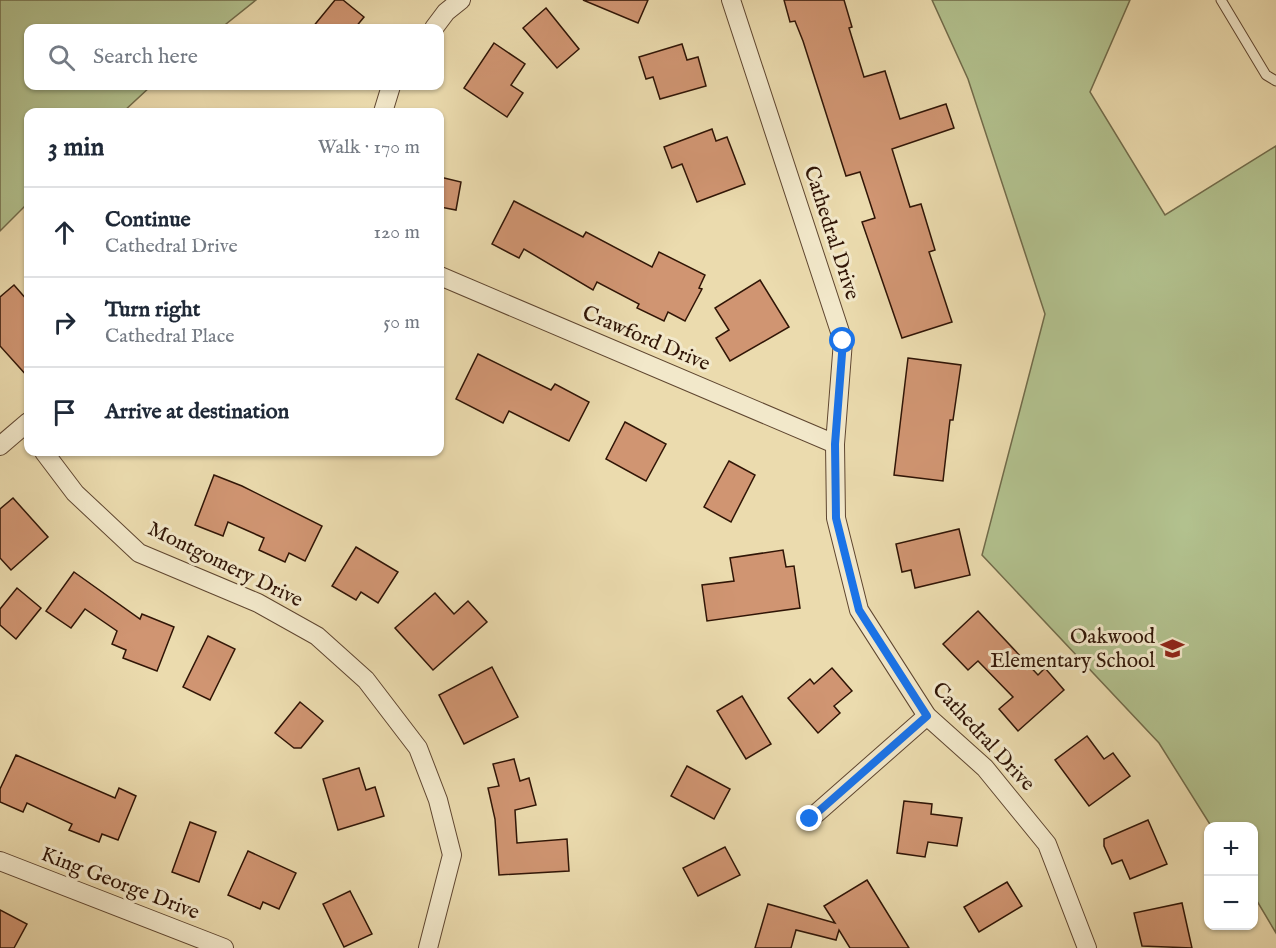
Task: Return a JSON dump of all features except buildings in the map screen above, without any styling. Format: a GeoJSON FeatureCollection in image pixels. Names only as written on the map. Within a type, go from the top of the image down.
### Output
{"type":"FeatureCollection","features":[{"type":"Feature","properties":{"kind":"street"},"geometry":{"type":"LineString","coordinates":[[437,24],[446,12],[461,0]]}},
{"type":"Feature","properties":{"kind":"street","name":"Cathedral Drive"},"geometry":{"type":"LineString","coordinates":[[731,0],[843,341],[835,444],[836,518],[859,610],[927,716],[986,768],[1047,844],[1088,948]]}},
{"type":"Feature","properties":{"kind":"street"},"geometry":{"type":"LineString","coordinates":[[384,108],[390,90]]}},
{"type":"Feature","properties":{"kind":"street","name":"Crawford Drive"},"geometry":{"type":"LineString","coordinates":[[444,278],[835,444]]}},
{"type":"Feature","properties":{"kind":"street"},"geometry":{"type":"LineString","coordinates":[[0,446],[24,428]]}},
{"type":"Feature","properties":{"kind":"street","name":"Montgomery Drive"},"geometry":{"type":"LineString","coordinates":[[47,456],[75,493],[139,553],[258,603],[317,636],[366,680],[417,748],[438,800],[452,855],[428,948]]}},
{"type":"Feature","properties":{"kind":"street"},"geometry":{"type":"LineString","coordinates":[[810,819],[927,716]]}},
{"type":"Feature","properties":{"kind":"street","name":"King George Drive"},"geometry":{"type":"LineString","coordinates":[[0,861],[224,948]]}},
{"type":"Feature","properties":{"kind":"lane"},"geometry":{"type":"LineString","coordinates":[[1221,0],[1266,75],[1276,81]]}},
{"type":"Feature","properties":{"kind":"green space"},"geometry":{"type":"Polygon","coordinates":[[[0,0],[256,0],[226,24],[24,24],[24,90],[147,90],[127,108],[24,108],[24,207],[0,231],[0,0]]]}},
{"type":"Feature","properties":{"kind":"green space","name":"Oakwood Elementary School"},"geometry":{"type":"Polygon","coordinates":[[[932,0],[1130,0],[1090,92],[1165,215],[1276,146],[1276,933],[1258,903],[1258,822],[1208,822],[1159,743],[982,555],[1045,314],[968,79],[932,0]]]}},
{"type":"Feature","properties":{"kind":"place","name":"Oakwood Elementary School"},"geometry":{"type":"Point","coordinates":[1173,649]}},
{"type":"Feature","properties":{"kind":"route"},"geometry":{"type":"LineString","coordinates":[[810,819],[927,716],[859,610],[836,518],[835,444],[843,341]]}}]}
